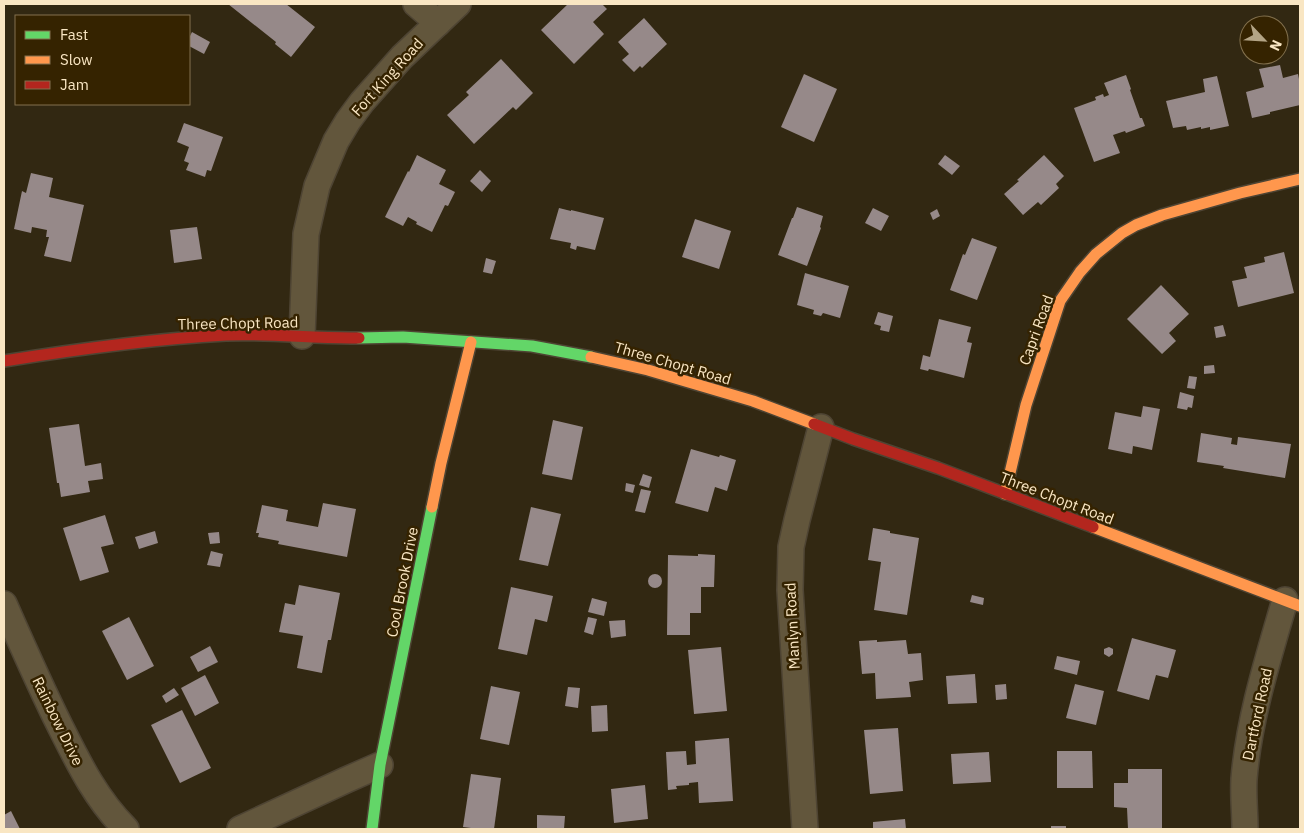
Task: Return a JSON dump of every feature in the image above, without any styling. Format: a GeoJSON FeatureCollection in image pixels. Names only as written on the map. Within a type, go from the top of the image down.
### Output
{"type":"FeatureCollection","features":[{"type":"Feature","properties":{"kind":"main road","name":"Capri Road"},"geometry":{"type":"LineString","coordinates":[[1005,494],[1026,405],[1060,301],[1080,272],[1096,254],[1136,225],[1162,215],[1240,193],[1300,179]]}},
{"type":"Feature","properties":{"kind":"main road","name":"Three Chopt Road"},"geometry":{"type":"LineString","coordinates":[[4,361],[77,349],[161,340],[266,334],[346,338],[403,337],[532,346],[593,356],[753,401],[853,439],[938,468],[1292,603]]}},
{"type":"Feature","properties":{"kind":"main road","name":"Cool Brook Drive"},"geometry":{"type":"LineString","coordinates":[[372,829],[380,766],[441,463],[471,342]]}},
{"type":"Feature","properties":{"kind":"street"},"geometry":{"type":"LineString","coordinates":[[416,4],[438,23]]}},
{"type":"Feature","properties":{"kind":"street","name":"Fort King Road"},"geometry":{"type":"LineString","coordinates":[[302,336],[306,234],[317,186],[336,141],[362,102],[402,57],[458,4]]}},
{"type":"Feature","properties":{"kind":"street","name":"Manlyn Road"},"geometry":{"type":"LineString","coordinates":[[806,829],[792,630],[790,590],[791,547],[821,427]]}},
{"type":"Feature","properties":{"kind":"street","name":"Dartford Road"},"geometry":{"type":"LineString","coordinates":[[1245,829],[1244,781],[1249,736],[1262,681],[1292,603]]}},
{"type":"Feature","properties":{"kind":"street","name":"Rainbow Drive"},"geometry":{"type":"LineString","coordinates":[[4,604],[36,676],[84,772],[112,815],[126,829]]}},
{"type":"Feature","properties":{"kind":"street"},"geometry":{"type":"LineString","coordinates":[[240,829],[380,766]]}},
{"type":"Feature","properties":{"kind":"building"},"geometry":{"type":"Polygon","coordinates":[[[228,4],[286,4],[315,27],[291,57],[275,44],[276,42],[228,4]]]}},
{"type":"Feature","properties":{"kind":"building"},"geometry":{"type":"Polygon","coordinates":[[[568,4],[602,4],[607,9],[593,22],[604,34],[574,64],[541,30],[568,4]]]}},
{"type":"Feature","properties":{"kind":"building"},"geometry":{"type":"Polygon","coordinates":[[[644,18],[667,44],[642,68],[640,66],[634,72],[622,60],[629,54],[618,42],[644,18]]]}},
{"type":"Feature","properties":{"kind":"building"},"geometry":{"type":"Polygon","coordinates":[[[192,32],[210,42],[204,54],[190,47],[192,32]]]}},
{"type":"Feature","properties":{"kind":"building"},"geometry":{"type":"Polygon","coordinates":[[[501,59],[533,93],[516,110],[513,107],[474,144],[447,115],[469,95],[466,92],[501,59]]]}},
{"type":"Feature","properties":{"kind":"building"},"geometry":{"type":"Polygon","coordinates":[[[1280,65],[1283,78],[1298,74],[1300,105],[1252,118],[1246,92],[1264,87],[1259,69],[1280,65]]]}},
{"type":"Feature","properties":{"kind":"building"},"geometry":{"type":"Polygon","coordinates":[[[804,74],[837,89],[814,142],[781,127],[804,74]]]}},
{"type":"Feature","properties":{"kind":"building"},"geometry":{"type":"Polygon","coordinates":[[[1126,75],[1140,118],[1142,118],[1145,126],[1126,133],[1125,131],[1113,135],[1120,153],[1094,162],[1074,108],[1096,100],[1095,97],[1103,94],[1104,97],[1109,95],[1104,83],[1126,75]]]}},
{"type":"Feature","properties":{"kind":"building"},"geometry":{"type":"Polygon","coordinates":[[[1217,76],[1229,126],[1210,130],[1210,127],[1187,130],[1186,126],[1173,128],[1166,101],[1205,92],[1203,79],[1217,76]]]}},
{"type":"Feature","properties":{"kind":"building"},"geometry":{"type":"Polygon","coordinates":[[[184,123],[223,137],[211,171],[207,170],[205,177],[186,170],[189,163],[184,161],[189,147],[177,142],[184,123]]]}},
{"type":"Feature","properties":{"kind":"building"},"geometry":{"type":"Polygon","coordinates":[[[417,155],[446,170],[439,184],[455,192],[448,206],[445,205],[432,232],[416,224],[417,222],[408,217],[403,226],[385,217],[417,155]]]}},
{"type":"Feature","properties":{"kind":"building"},"geometry":{"type":"Polygon","coordinates":[[[945,155],[960,166],[952,175],[938,164],[945,155]]]}},
{"type":"Feature","properties":{"kind":"building"},"geometry":{"type":"Polygon","coordinates":[[[1044,155],[1064,176],[1056,184],[1059,188],[1041,205],[1038,202],[1023,215],[1004,194],[1044,155]]]}},
{"type":"Feature","properties":{"kind":"building"},"geometry":{"type":"Polygon","coordinates":[[[480,170],[491,181],[482,192],[470,181],[480,170]]]}},
{"type":"Feature","properties":{"kind":"building"},"geometry":{"type":"Polygon","coordinates":[[[31,173],[53,178],[49,197],[84,205],[71,262],[44,256],[49,237],[46,237],[47,230],[32,227],[31,233],[14,229],[22,191],[26,193],[31,173]]]}},
{"type":"Feature","properties":{"kind":"building"},"geometry":{"type":"Polygon","coordinates":[[[797,207],[823,216],[821,228],[807,266],[778,255],[797,207]]]}},
{"type":"Feature","properties":{"kind":"building"},"geometry":{"type":"Polygon","coordinates":[[[559,208],[604,218],[595,250],[577,246],[576,250],[570,248],[571,243],[550,239],[559,208]]]}},
{"type":"Feature","properties":{"kind":"building"},"geometry":{"type":"Polygon","coordinates":[[[873,208],[889,216],[881,231],[865,223],[873,208]]]}},
{"type":"Feature","properties":{"kind":"building"},"geometry":{"type":"Polygon","coordinates":[[[937,209],[940,216],[933,220],[930,213],[937,209]]]}},
{"type":"Feature","properties":{"kind":"building"},"geometry":{"type":"Polygon","coordinates":[[[695,219],[731,231],[719,269],[682,257],[695,219]]]}},
{"type":"Feature","properties":{"kind":"building"},"geometry":{"type":"Polygon","coordinates":[[[197,227],[202,259],[174,263],[170,230],[197,227]]]}},
{"type":"Feature","properties":{"kind":"building"},"geometry":{"type":"Polygon","coordinates":[[[972,238],[997,247],[977,300],[950,290],[963,254],[965,255],[972,238]]]}},
{"type":"Feature","properties":{"kind":"building"},"geometry":{"type":"Polygon","coordinates":[[[1284,252],[1294,293],[1238,307],[1232,281],[1247,278],[1244,267],[1265,262],[1264,257],[1284,252]]]}},
{"type":"Feature","properties":{"kind":"building"},"geometry":{"type":"Polygon","coordinates":[[[486,258],[496,261],[492,274],[483,272],[486,258]]]}},
{"type":"Feature","properties":{"kind":"building"},"geometry":{"type":"Polygon","coordinates":[[[805,273],[849,286],[840,318],[823,313],[821,316],[813,314],[814,310],[797,305],[805,273]]]}},
{"type":"Feature","properties":{"kind":"building"},"geometry":{"type":"Polygon","coordinates":[[[1161,285],[1189,314],[1169,333],[1176,341],[1162,354],[1127,319],[1161,285]]]}},
{"type":"Feature","properties":{"kind":"building"},"geometry":{"type":"Polygon","coordinates":[[[878,312],[893,316],[889,332],[880,330],[881,326],[874,324],[878,312]]]}},
{"type":"Feature","properties":{"kind":"building"},"geometry":{"type":"Polygon","coordinates":[[[939,319],[971,327],[967,342],[972,343],[964,378],[929,369],[928,371],[920,369],[923,355],[930,357],[939,319]]]}},
{"type":"Feature","properties":{"kind":"building"},"geometry":{"type":"Polygon","coordinates":[[[1223,325],[1226,336],[1216,338],[1214,327],[1223,325]]]}},
{"type":"Feature","properties":{"kind":"building"},"geometry":{"type":"Polygon","coordinates":[[[1214,365],[1215,373],[1204,374],[1204,366],[1214,365]]]}},
{"type":"Feature","properties":{"kind":"building"},"geometry":{"type":"Polygon","coordinates":[[[1189,376],[1197,377],[1195,389],[1187,388],[1189,376]]]}},
{"type":"Feature","properties":{"kind":"building"},"geometry":{"type":"Polygon","coordinates":[[[1180,392],[1194,396],[1192,408],[1188,407],[1187,410],[1177,408],[1180,392]]]}},
{"type":"Feature","properties":{"kind":"building"},"geometry":{"type":"Polygon","coordinates":[[[1143,406],[1160,409],[1152,450],[1133,446],[1132,454],[1108,449],[1115,412],[1141,417],[1143,406]]]}},
{"type":"Feature","properties":{"kind":"building"},"geometry":{"type":"Polygon","coordinates":[[[553,420],[583,427],[572,480],[542,474],[553,420]]]}},
{"type":"Feature","properties":{"kind":"building"},"geometry":{"type":"Polygon","coordinates":[[[79,424],[85,466],[101,463],[103,479],[88,481],[90,492],[61,497],[59,483],[57,483],[49,428],[79,424]]]}},
{"type":"Feature","properties":{"kind":"building"},"geometry":{"type":"Polygon","coordinates":[[[1201,433],[1232,438],[1231,444],[1237,445],[1238,437],[1291,444],[1285,478],[1197,462],[1201,433]]]}},
{"type":"Feature","properties":{"kind":"building"},"geometry":{"type":"Polygon","coordinates":[[[691,449],[736,460],[727,491],[715,487],[708,512],[675,503],[691,449]]]}},
{"type":"Feature","properties":{"kind":"building"},"geometry":{"type":"Polygon","coordinates":[[[643,474],[652,477],[649,488],[639,485],[643,474]]]}},
{"type":"Feature","properties":{"kind":"building"},"geometry":{"type":"Polygon","coordinates":[[[626,483],[635,485],[633,493],[625,491],[626,483]]]}},
{"type":"Feature","properties":{"kind":"building"},"geometry":{"type":"Polygon","coordinates":[[[641,489],[651,491],[645,513],[635,511],[641,489]]]}},
{"type":"Feature","properties":{"kind":"building"},"geometry":{"type":"Polygon","coordinates":[[[323,503],[356,509],[347,557],[278,544],[279,541],[258,537],[259,533],[256,533],[262,505],[288,510],[286,521],[318,527],[323,503]]]}},
{"type":"Feature","properties":{"kind":"building"},"geometry":{"type":"Polygon","coordinates":[[[531,507],[561,514],[548,566],[519,560],[531,507]]]}},
{"type":"Feature","properties":{"kind":"building"},"geometry":{"type":"Polygon","coordinates":[[[105,515],[114,544],[101,547],[109,572],[80,581],[63,528],[105,515]]]}},
{"type":"Feature","properties":{"kind":"building"},"geometry":{"type":"Polygon","coordinates":[[[873,528],[919,538],[907,615],[874,610],[881,562],[868,560],[873,528]]]}},
{"type":"Feature","properties":{"kind":"building"},"geometry":{"type":"Polygon","coordinates":[[[155,531],[158,543],[139,549],[135,537],[155,531]]]}},
{"type":"Feature","properties":{"kind":"building"},"geometry":{"type":"Polygon","coordinates":[[[219,532],[220,543],[210,544],[208,533],[219,532]]]}},
{"type":"Feature","properties":{"kind":"building"},"geometry":{"type":"Polygon","coordinates":[[[211,551],[223,554],[220,567],[207,565],[211,551]]]}},
{"type":"Feature","properties":{"kind":"building"},"geometry":{"type":"Polygon","coordinates":[[[698,554],[715,555],[714,587],[701,587],[701,613],[690,613],[690,635],[667,635],[668,555],[698,556],[698,554]]]}},
{"type":"Feature","properties":{"kind":"building"},"geometry":{"type":"Polygon","coordinates":[[[652,574],[658,574],[662,581],[658,588],[652,588],[648,584],[648,578],[652,574]]]}},
{"type":"Feature","properties":{"kind":"building"},"geometry":{"type":"Polygon","coordinates":[[[299,585],[340,593],[331,640],[328,640],[322,673],[297,668],[303,636],[279,632],[285,603],[295,605],[299,585]]]}},
{"type":"Feature","properties":{"kind":"building"},"geometry":{"type":"Polygon","coordinates":[[[511,587],[553,596],[547,622],[535,619],[527,655],[498,649],[511,587]]]}},
{"type":"Feature","properties":{"kind":"building"},"geometry":{"type":"Polygon","coordinates":[[[972,595],[984,598],[983,605],[970,602],[972,595]]]}},
{"type":"Feature","properties":{"kind":"building"},"geometry":{"type":"Polygon","coordinates":[[[592,598],[607,602],[604,616],[588,612],[592,598]]]}},
{"type":"Feature","properties":{"kind":"building"},"geometry":{"type":"Polygon","coordinates":[[[129,617],[154,666],[127,680],[102,631],[129,617]]]}},
{"type":"Feature","properties":{"kind":"building"},"geometry":{"type":"Polygon","coordinates":[[[588,617],[597,619],[593,635],[584,632],[588,617]]]}},
{"type":"Feature","properties":{"kind":"building"},"geometry":{"type":"Polygon","coordinates":[[[625,620],[626,636],[611,638],[609,621],[625,620]]]}},
{"type":"Feature","properties":{"kind":"building"},"geometry":{"type":"Polygon","coordinates":[[[1132,638],[1176,650],[1168,678],[1156,675],[1149,700],[1117,691],[1132,638]]]}},
{"type":"Feature","properties":{"kind":"building"},"geometry":{"type":"Polygon","coordinates":[[[877,640],[877,642],[906,640],[908,654],[921,653],[923,680],[909,682],[911,697],[876,699],[875,673],[862,674],[859,641],[877,640]]]}},
{"type":"Feature","properties":{"kind":"building"},"geometry":{"type":"Polygon","coordinates":[[[210,646],[218,662],[198,672],[190,657],[210,646]]]}},
{"type":"Feature","properties":{"kind":"building"},"geometry":{"type":"Polygon","coordinates":[[[721,647],[727,711],[694,714],[688,650],[721,647]]]}},
{"type":"Feature","properties":{"kind":"building"},"geometry":{"type":"Polygon","coordinates":[[[1109,647],[1113,649],[1113,654],[1109,657],[1104,654],[1104,649],[1109,647]]]}},
{"type":"Feature","properties":{"kind":"building"},"geometry":{"type":"Polygon","coordinates":[[[1057,656],[1080,661],[1077,675],[1054,669],[1057,656]]]}},
{"type":"Feature","properties":{"kind":"building"},"geometry":{"type":"Polygon","coordinates":[[[975,674],[977,703],[948,704],[946,676],[975,674]]]}},
{"type":"Feature","properties":{"kind":"building"},"geometry":{"type":"Polygon","coordinates":[[[205,675],[219,703],[195,716],[181,688],[205,675]]]}},
{"type":"Feature","properties":{"kind":"building"},"geometry":{"type":"Polygon","coordinates":[[[1006,684],[1007,699],[996,700],[995,685],[1006,684]]]}},
{"type":"Feature","properties":{"kind":"building"},"geometry":{"type":"Polygon","coordinates":[[[1075,684],[1104,691],[1096,725],[1066,718],[1075,684]]]}},
{"type":"Feature","properties":{"kind":"building"},"geometry":{"type":"Polygon","coordinates":[[[491,686],[520,692],[509,745],[480,739],[491,686]]]}},
{"type":"Feature","properties":{"kind":"building"},"geometry":{"type":"Polygon","coordinates":[[[568,687],[580,688],[578,708],[565,706],[568,687]]]}},
{"type":"Feature","properties":{"kind":"building"},"geometry":{"type":"Polygon","coordinates":[[[174,688],[179,695],[166,703],[162,696],[174,688]]]}},
{"type":"Feature","properties":{"kind":"building"},"geometry":{"type":"Polygon","coordinates":[[[607,705],[608,731],[592,732],[591,706],[607,705]]]}},
{"type":"Feature","properties":{"kind":"building"},"geometry":{"type":"Polygon","coordinates":[[[182,710],[211,768],[180,783],[151,725],[182,710]]]}},
{"type":"Feature","properties":{"kind":"building"},"geometry":{"type":"Polygon","coordinates":[[[898,728],[903,791],[870,794],[864,730],[898,728]]]}},
{"type":"Feature","properties":{"kind":"building"},"geometry":{"type":"Polygon","coordinates":[[[729,738],[733,801],[699,803],[698,782],[676,786],[677,789],[668,790],[666,752],[686,751],[687,765],[696,764],[695,741],[729,738]]]}},
{"type":"Feature","properties":{"kind":"building"},"geometry":{"type":"Polygon","coordinates":[[[1057,751],[1092,751],[1093,788],[1057,788],[1057,751]]]}},
{"type":"Feature","properties":{"kind":"building"},"geometry":{"type":"Polygon","coordinates":[[[989,752],[991,782],[953,784],[951,754],[989,752]]]}},
{"type":"Feature","properties":{"kind":"building"},"geometry":{"type":"Polygon","coordinates":[[[1128,769],[1162,769],[1162,829],[1128,829],[1127,808],[1114,807],[1114,783],[1128,783],[1128,769]]]}},
{"type":"Feature","properties":{"kind":"building"},"geometry":{"type":"Polygon","coordinates":[[[471,774],[501,778],[494,829],[463,827],[471,774]]]}},
{"type":"Feature","properties":{"kind":"building"},"geometry":{"type":"Polygon","coordinates":[[[645,785],[648,819],[614,823],[611,789],[645,785]]]}},
{"type":"Feature","properties":{"kind":"building"},"geometry":{"type":"Polygon","coordinates":[[[11,811],[20,829],[4,829],[4,815],[11,811]]]}},
{"type":"Feature","properties":{"kind":"building"},"geometry":{"type":"Polygon","coordinates":[[[537,815],[565,816],[564,829],[537,829],[537,815]]]}},
{"type":"Feature","properties":{"kind":"building"},"geometry":{"type":"Polygon","coordinates":[[[905,819],[906,829],[873,829],[873,822],[905,819]]]}},
{"type":"Feature","properties":{"kind":"building"},"geometry":{"type":"Polygon","coordinates":[[[1051,826],[1066,826],[1066,829],[1051,829],[1051,826]]]}},
{"type":"Feature","properties":{"kind":"traffic: fast"},"geometry":{"type":"LineString","coordinates":[[359,338],[403,337],[532,346],[591,357]]}},
{"type":"Feature","properties":{"kind":"traffic: fast"},"geometry":{"type":"LineString","coordinates":[[372,829],[380,765],[432,507]]}},
{"type":"Feature","properties":{"kind":"traffic: slow"},"geometry":{"type":"LineString","coordinates":[[1005,494],[1026,405],[1060,301],[1080,272],[1096,254],[1122,233],[1136,225],[1162,215],[1240,193],[1300,179]]}},
{"type":"Feature","properties":{"kind":"traffic: slow"},"geometry":{"type":"LineString","coordinates":[[432,507],[471,342]]}},
{"type":"Feature","properties":{"kind":"traffic: slow"},"geometry":{"type":"LineString","coordinates":[[591,357],[648,370],[753,401],[814,424]]}},
{"type":"Feature","properties":{"kind":"traffic: slow"},"geometry":{"type":"LineString","coordinates":[[1093,527],[1300,606]]}},
{"type":"Feature","properties":{"kind":"traffic: jam"},"geometry":{"type":"LineString","coordinates":[[4,361],[115,345],[226,335],[359,338]]}},
{"type":"Feature","properties":{"kind":"traffic: jam"},"geometry":{"type":"LineString","coordinates":[[814,424],[938,468],[1093,527]]}}]}
